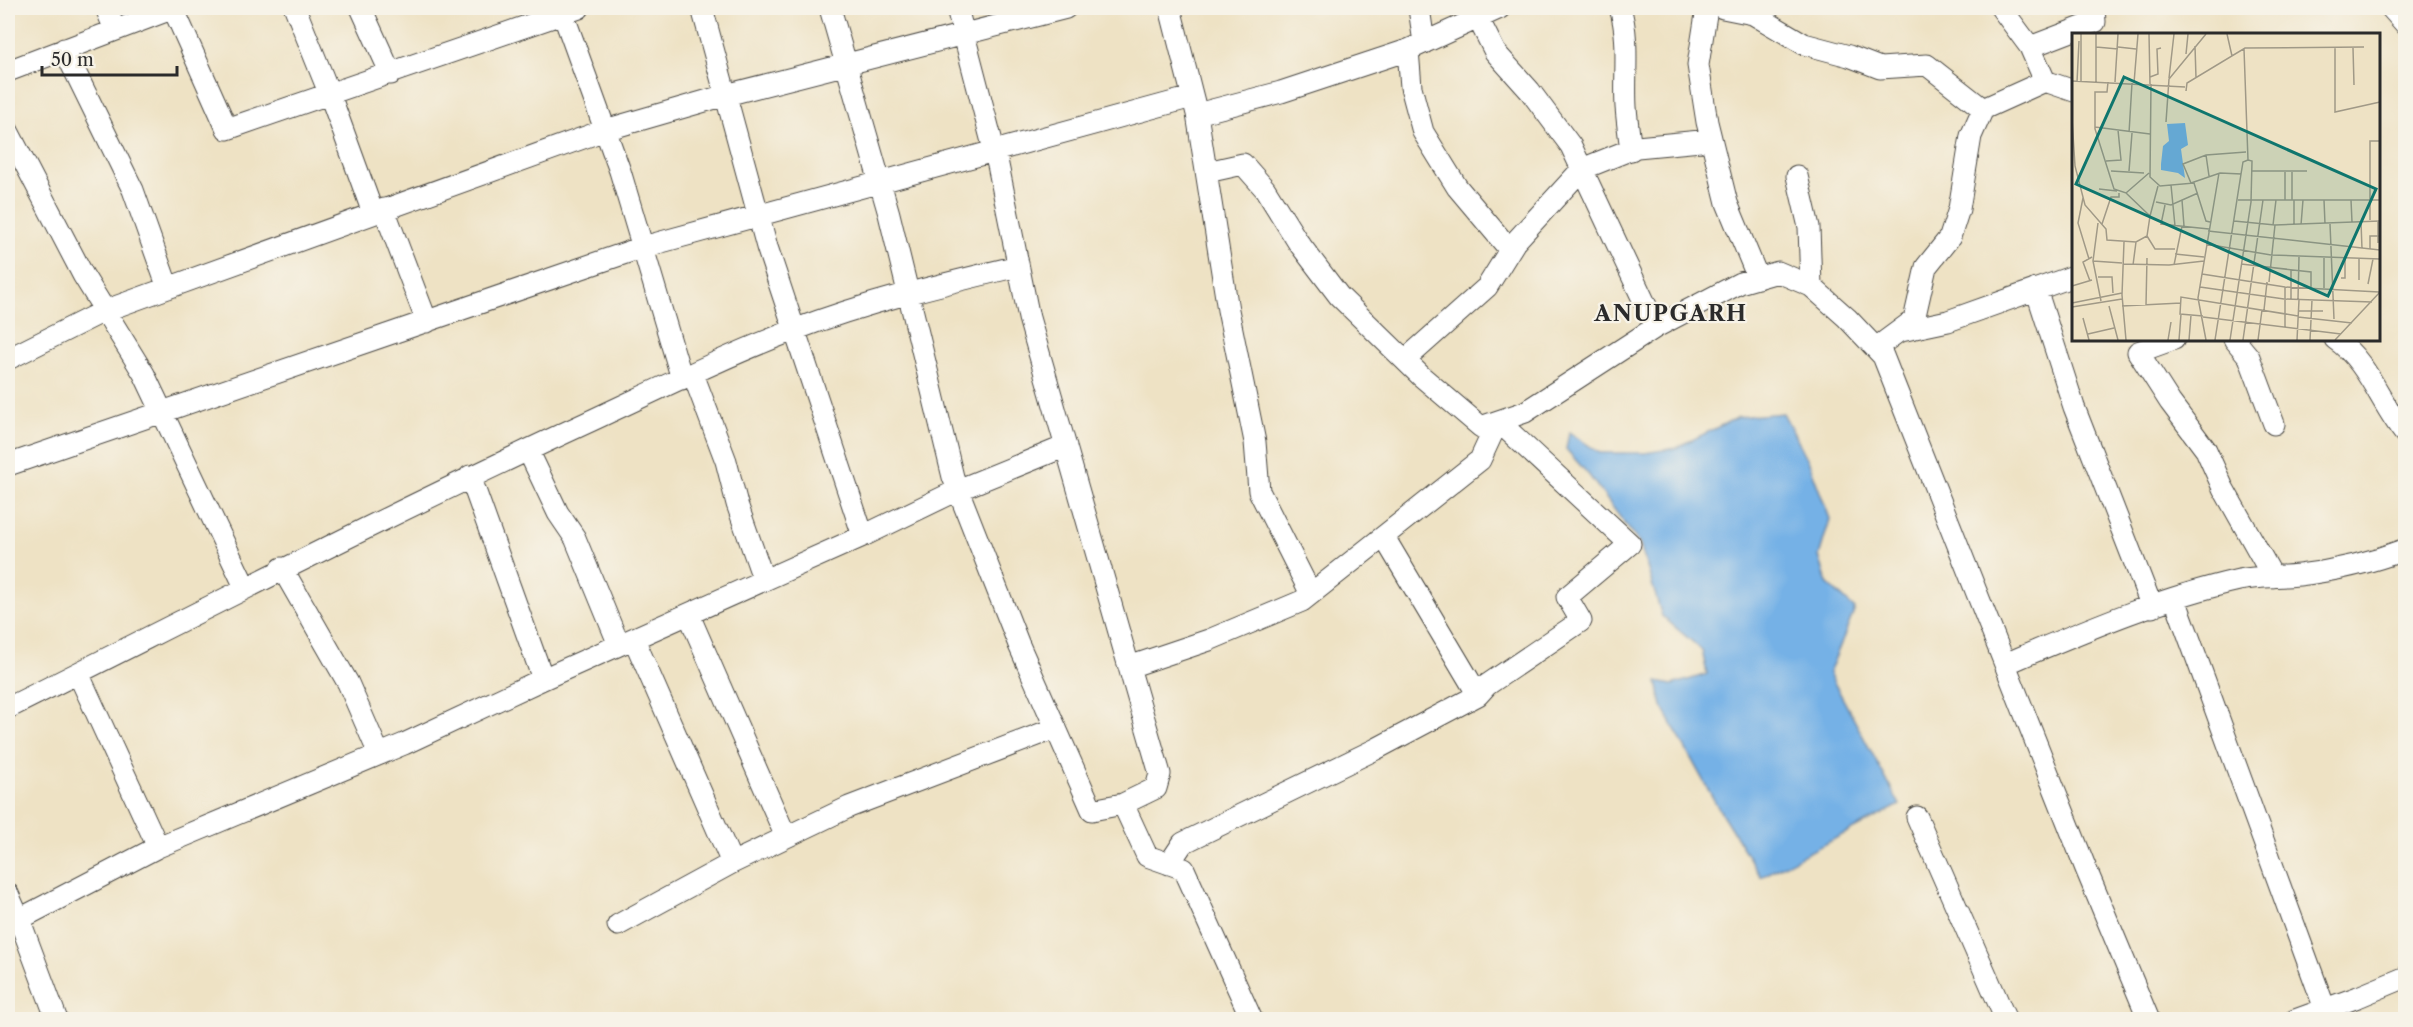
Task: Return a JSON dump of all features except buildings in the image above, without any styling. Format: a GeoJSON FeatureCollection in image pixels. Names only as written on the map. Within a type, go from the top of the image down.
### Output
{"type":"FeatureCollection","features":[{"type":"Feature","properties":{"kind":"street"},"geometry":{"type":"LineString","coordinates":[[106,8],[115,30]]}},
{"type":"Feature","properties":{"kind":"street"},"geometry":{"type":"LineString","coordinates":[[8,71],[173,8],[227,129],[391,74],[568,9],[643,247],[688,376],[726,461],[737,504],[764,581]]}},
{"type":"Feature","properties":{"kind":"street"},"geometry":{"type":"LineString","coordinates":[[295,8],[427,322]]}},
{"type":"Feature","properties":{"kind":"street"},"geometry":{"type":"LineString","coordinates":[[361,8],[391,74]]}},
{"type":"Feature","properties":{"kind":"street"},"geometry":{"type":"LineString","coordinates":[[702,8],[759,216],[862,536]]}},
{"type":"Feature","properties":{"kind":"street"},"geometry":{"type":"LineString","coordinates":[[831,8],[909,292],[953,477],[1019,645],[1092,810],[1124,804],[1156,788],[1160,774],[1029,318],[994,150],[957,8]]}},
{"type":"Feature","properties":{"kind":"street"},"geometry":{"type":"LineString","coordinates":[[8,359],[104,311],[605,130],[726,95],[964,35],[1002,22],[1066,8]]}},
{"type":"Feature","properties":{"kind":"street"},"geometry":{"type":"LineString","coordinates":[[1170,8],[1195,106],[1228,310],[1255,442],[1259,491],[1311,594]]}},
{"type":"Feature","properties":{"kind":"street"},"geometry":{"type":"LineString","coordinates":[[1419,8],[1411,87],[1423,132],[1457,187],[1510,250]]}},
{"type":"Feature","properties":{"kind":"street"},"geometry":{"type":"LineString","coordinates":[[8,465],[643,247],[994,150],[1195,106],[1281,92],[1416,47],[1500,8]]}},
{"type":"Feature","properties":{"kind":"street"},"geometry":{"type":"LineString","coordinates":[[1620,8],[1624,21],[1627,66],[1626,106],[1631,150]]}},
{"type":"Feature","properties":{"kind":"street"},"geometry":{"type":"LineString","coordinates":[[1707,8],[1698,65],[1711,140],[1727,203],[1758,278]]}},
{"type":"Feature","properties":{"kind":"street"},"geometry":{"type":"LineString","coordinates":[[1723,8],[1753,14],[1804,44],[1849,56],[1880,68],[1927,65],[1983,109]]}},
{"type":"Feature","properties":{"kind":"street"},"geometry":{"type":"LineString","coordinates":[[2001,8],[2030,47],[2045,81]]}},
{"type":"Feature","properties":{"kind":"street"},"geometry":{"type":"LineString","coordinates":[[2030,47],[2095,22],[2094,8]]}},
{"type":"Feature","properties":{"kind":"street"},"geometry":{"type":"LineString","coordinates":[[2391,8],[2406,25]]}},
{"type":"Feature","properties":{"kind":"street"},"geometry":{"type":"LineString","coordinates":[[1478,18],[1495,52],[1530,91],[1571,147],[1656,327]]}},
{"type":"Feature","properties":{"kind":"street"},"geometry":{"type":"LineString","coordinates":[[64,49],[133,190],[168,288]]}},
{"type":"Feature","properties":{"kind":"street"},"geometry":{"type":"LineString","coordinates":[[1876,348],[1914,320],[1926,267],[1950,237],[1959,209],[1971,136],[1983,109],[2045,81],[2072,89]]}},
{"type":"Feature","properties":{"kind":"street"},"geometry":{"type":"LineString","coordinates":[[8,131],[83,275],[144,374],[245,587]]}},
{"type":"Feature","properties":{"kind":"street"},"geometry":{"type":"LineString","coordinates":[[1405,360],[1486,287],[1510,250],[1562,188],[1582,169],[1637,147],[1711,140]]}},
{"type":"Feature","properties":{"kind":"street"},"geometry":{"type":"LineString","coordinates":[[1207,172],[1243,164],[1265,189],[1298,242],[1339,296],[1405,360],[1481,428],[1525,412],[1656,327],[1740,283],[1778,272],[1811,286],[1847,318],[1883,356],[2086,869],[2149,1020]]}},
{"type":"Feature","properties":{"kind":"street"},"geometry":{"type":"LineString","coordinates":[[1797,176],[1809,227],[1811,286]]}},
{"type":"Feature","properties":{"kind":"street"},"geometry":{"type":"LineString","coordinates":[[8,708],[282,568],[470,476],[688,376],[794,330],[909,292],[1018,266]]}},
{"type":"Feature","properties":{"kind":"street"},"geometry":{"type":"LineString","coordinates":[[1898,332],[1948,321],[2072,277]]}},
{"type":"Feature","properties":{"kind":"street"},"geometry":{"type":"LineString","coordinates":[[2036,289],[2074,407],[2152,607]]}},
{"type":"Feature","properties":{"kind":"street"},"geometry":{"type":"LineString","coordinates":[[2171,340],[2138,352],[2170,402],[2206,450],[2223,488],[2273,577]]}},
{"type":"Feature","properties":{"kind":"street"},"geometry":{"type":"LineString","coordinates":[[2235,340],[2249,357],[2274,424]]}},
{"type":"Feature","properties":{"kind":"street"},"geometry":{"type":"LineString","coordinates":[[2337,340],[2350,349],[2394,422],[2406,435]]}},
{"type":"Feature","properties":{"kind":"street"},"geometry":{"type":"LineString","coordinates":[[1129,667],[1209,640],[1302,601],[1480,460],[1498,422]]}},
{"type":"Feature","properties":{"kind":"street"},"geometry":{"type":"LineString","coordinates":[[1169,864],[1183,843],[1376,749],[1478,695],[1487,685],[1581,621],[1567,597],[1630,544],[1498,422]]}},
{"type":"Feature","properties":{"kind":"street"},"geometry":{"type":"LineString","coordinates":[[14,923],[158,848],[379,754],[764,581],[958,490],[1066,446]]}},
{"type":"Feature","properties":{"kind":"street"},"geometry":{"type":"LineString","coordinates":[[528,450],[558,513],[575,538],[627,642],[732,863]]}},
{"type":"Feature","properties":{"kind":"street"},"geometry":{"type":"LineString","coordinates":[[470,476],[543,679]]}},
{"type":"Feature","properties":{"kind":"street"},"geometry":{"type":"LineString","coordinates":[[1384,537],[1478,695]]}},
{"type":"Feature","properties":{"kind":"street"},"geometry":{"type":"LineString","coordinates":[[2005,664],[2084,631],[2175,599],[2241,580],[2301,575],[2369,561],[2406,549]]}},
{"type":"Feature","properties":{"kind":"street"},"geometry":{"type":"LineString","coordinates":[[282,568],[348,682],[379,754]]}},
{"type":"Feature","properties":{"kind":"street"},"geometry":{"type":"LineString","coordinates":[[2175,599],[2313,1015],[2406,977]]}},
{"type":"Feature","properties":{"kind":"street"},"geometry":{"type":"LineString","coordinates":[[689,615],[786,837]]}},
{"type":"Feature","properties":{"kind":"street"},"geometry":{"type":"LineString","coordinates":[[78,672],[158,848]]}},
{"type":"Feature","properties":{"kind":"street"},"geometry":{"type":"LineString","coordinates":[[618,926],[732,863],[849,807],[1056,728]]}},
{"type":"Feature","properties":{"kind":"street"},"geometry":{"type":"LineString","coordinates":[[1124,804],[1148,856],[1184,869],[1252,1020]]}},
{"type":"Feature","properties":{"kind":"street"},"geometry":{"type":"LineString","coordinates":[[1917,818],[2006,1020]]}},
{"type":"Feature","properties":{"kind":"street"},"geometry":{"type":"LineString","coordinates":[[8,894],[14,923],[57,1020]]}},
{"type":"Feature","properties":{"kind":"water"},"geometry":{"type":"Polygon","coordinates":[[[1783,413],[1808,460],[1830,519],[1819,556],[1827,583],[1855,609],[1829,673],[1900,805],[1761,877],[1719,809],[1662,706],[1657,682],[1672,685],[1707,674],[1702,650],[1662,616],[1640,544],[1588,474],[1566,449],[1569,432],[1600,453],[1645,453],[1676,448],[1738,417],[1783,413]]]}},
{"type":"Feature","properties":{"kind":"district","name":"ANUPGARH"},"geometry":{"type":"Point","coordinates":[1671,313]}}]}
